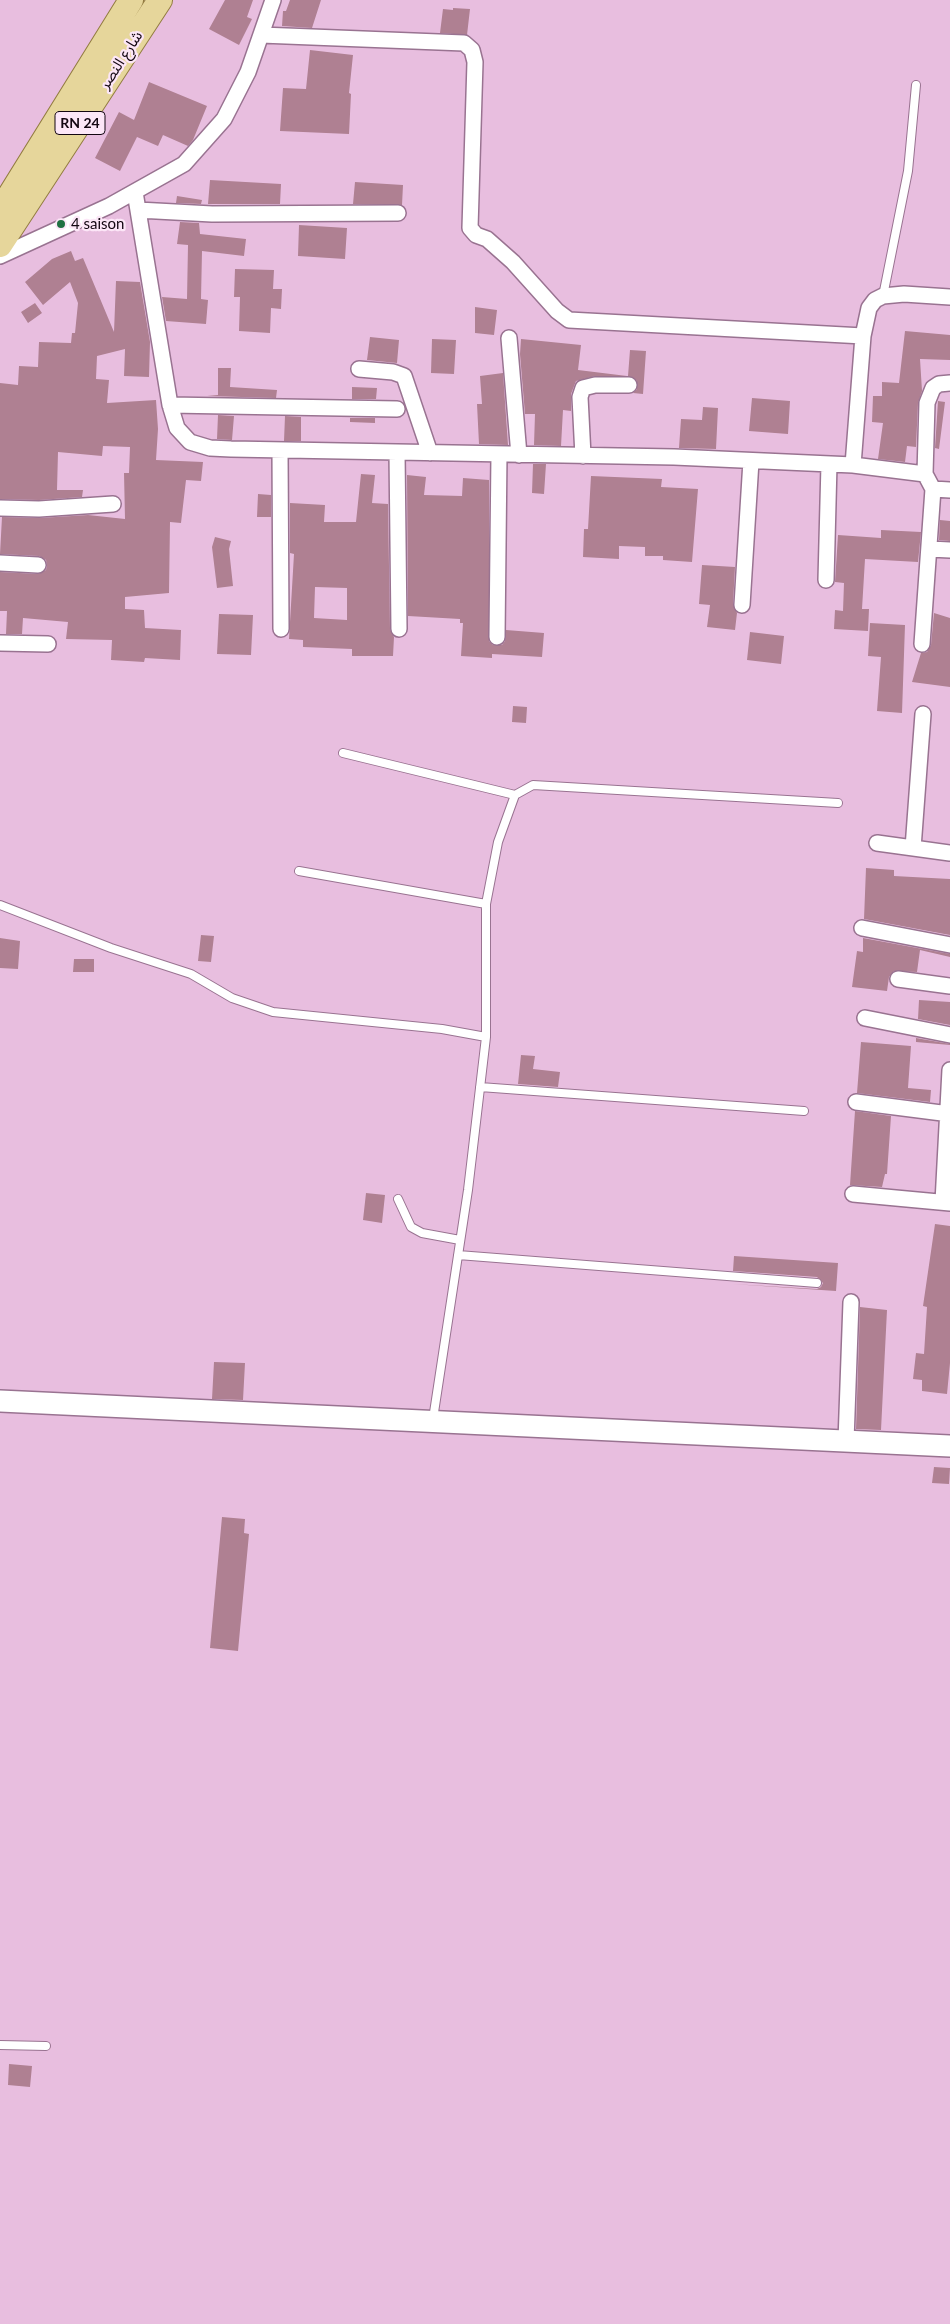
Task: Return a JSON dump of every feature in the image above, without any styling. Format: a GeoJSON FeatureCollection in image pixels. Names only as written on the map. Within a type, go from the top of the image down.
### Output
{"type":"FeatureCollection","features":[{"type":"Feature","properties":{"kind":"main road","name":"شارع النصر"},"geometry":{"type":"LineString","coordinates":[[0,211],[132,0]]}},
{"type":"Feature","properties":{"kind":"main road","name":"شارع النصر"},"geometry":{"type":"LineString","coordinates":[[0,245],[160,0]]}},
{"type":"Feature","properties":{"kind":"street"},"geometry":{"type":"LineString","coordinates":[[0,256],[134,192],[184,164],[224,119],[248,72],[273,0]]}},
{"type":"Feature","properties":{"kind":"street"},"geometry":{"type":"LineString","coordinates":[[260,35],[464,43],[472,50],[475,62],[470,228],[476,234],[488,239],[513,262],[557,311],[569,320],[863,336]]}},
{"type":"Feature","properties":{"kind":"street"},"geometry":{"type":"LineString","coordinates":[[134,192],[170,405],[177,428],[190,442],[210,448],[519,454],[853,465],[925,474]]}},
{"type":"Feature","properties":{"kind":"street"},"geometry":{"type":"LineString","coordinates":[[138,210],[212,214],[398,214]]}},
{"type":"Feature","properties":{"kind":"street"},"geometry":{"type":"LineString","coordinates":[[853,465],[863,336],[869,308],[875,300],[883,296],[904,294],[950,297]]}},
{"type":"Feature","properties":{"kind":"street"},"geometry":{"type":"LineString","coordinates":[[509,338],[519,454]]}},
{"type":"Feature","properties":{"kind":"street"},"geometry":{"type":"LineString","coordinates":[[358,369],[393,372],[404,376],[430,453]]}},
{"type":"Feature","properties":{"kind":"street"},"geometry":{"type":"LineString","coordinates":[[922,644],[933,490],[925,474],[928,395],[932,388],[939,384],[950,383]]}},
{"type":"Feature","properties":{"kind":"street"},"geometry":{"type":"LineString","coordinates":[[583,456],[580,398],[584,388],[595,385],[629,384]]}},
{"type":"Feature","properties":{"kind":"street"},"geometry":{"type":"LineString","coordinates":[[170,405],[397,409]]}},
{"type":"Feature","properties":{"kind":"street"},"geometry":{"type":"LineString","coordinates":[[280,450],[281,629]]}},
{"type":"Feature","properties":{"kind":"street"},"geometry":{"type":"LineString","coordinates":[[397,452],[399,629]]}},
{"type":"Feature","properties":{"kind":"street"},"geometry":{"type":"LineString","coordinates":[[497,637],[499,454]]}},
{"type":"Feature","properties":{"kind":"street"},"geometry":{"type":"LineString","coordinates":[[742,605],[751,461]]}},
{"type":"Feature","properties":{"kind":"street"},"geometry":{"type":"LineString","coordinates":[[826,580],[829,464]]}},
{"type":"Feature","properties":{"kind":"street"},"geometry":{"type":"LineString","coordinates":[[933,490],[950,490]]}},
{"type":"Feature","properties":{"kind":"street"},"geometry":{"type":"LineString","coordinates":[[0,508],[39,509],[113,504]]}},
{"type":"Feature","properties":{"kind":"street"},"geometry":{"type":"LineString","coordinates":[[930,549],[950,550]]}},
{"type":"Feature","properties":{"kind":"street"},"geometry":{"type":"LineString","coordinates":[[0,563],[38,565]]}},
{"type":"Feature","properties":{"kind":"street"},"geometry":{"type":"LineString","coordinates":[[0,643],[48,644]]}},
{"type":"Feature","properties":{"kind":"street"},"geometry":{"type":"LineString","coordinates":[[913,848],[923,714]]}},
{"type":"Feature","properties":{"kind":"street"},"geometry":{"type":"LineString","coordinates":[[877,843],[950,854]]}},
{"type":"Feature","properties":{"kind":"street"},"geometry":{"type":"LineString","coordinates":[[862,928],[950,945]]}},
{"type":"Feature","properties":{"kind":"street"},"geometry":{"type":"LineString","coordinates":[[898,979],[950,986]]}},
{"type":"Feature","properties":{"kind":"street"},"geometry":{"type":"LineString","coordinates":[[865,1018],[950,1034]]}},
{"type":"Feature","properties":{"kind":"street"},"geometry":{"type":"LineString","coordinates":[[853,1194],[947,1202],[950,1070]]}},
{"type":"Feature","properties":{"kind":"street"},"geometry":{"type":"LineString","coordinates":[[856,1102],[948,1113]]}},
{"type":"Feature","properties":{"kind":"street"},"geometry":{"type":"LineString","coordinates":[[846,1441],[851,1302]]}},
{"type":"Feature","properties":{"kind":"street"},"geometry":{"type":"LineString","coordinates":[[0,1401],[950,1446]]}},
{"type":"Feature","properties":{"kind":"lane"},"geometry":{"type":"LineString","coordinates":[[883,296],[908,171],[916,85]]}},
{"type":"Feature","properties":{"kind":"lane"},"geometry":{"type":"LineString","coordinates":[[343,753],[515,795]]}},
{"type":"Feature","properties":{"kind":"lane"},"geometry":{"type":"LineString","coordinates":[[433,1421],[460,1240],[486,1036],[486,904],[498,842],[515,795],[533,785],[838,802]]}},
{"type":"Feature","properties":{"kind":"lane"},"geometry":{"type":"LineString","coordinates":[[299,871],[486,904]]}},
{"type":"Feature","properties":{"kind":"lane"},"geometry":{"type":"LineString","coordinates":[[0,906],[111,948],[191,974],[232,998],[273,1012],[442,1029],[486,1036]]}},
{"type":"Feature","properties":{"kind":"lane"},"geometry":{"type":"LineString","coordinates":[[480,1086],[804,1111]]}},
{"type":"Feature","properties":{"kind":"lane"},"geometry":{"type":"LineString","coordinates":[[398,1200],[411,1226],[422,1232],[460,1240]]}},
{"type":"Feature","properties":{"kind":"lane"},"geometry":{"type":"LineString","coordinates":[[458,1254],[817,1283]]}},
{"type":"Feature","properties":{"kind":"lane"},"geometry":{"type":"LineString","coordinates":[[0,2045],[46,2046]]}},
{"type":"Feature","properties":{"kind":"building"},"geometry":{"type":"Polygon","coordinates":[[[225,0],[253,0],[247,17],[252,19],[239,45],[209,29],[225,0]]]}},
{"type":"Feature","properties":{"kind":"building"},"geometry":{"type":"Polygon","coordinates":[[[290,0],[321,0],[312,28],[282,26],[283,11],[286,11],[290,0]]]}},
{"type":"Feature","properties":{"kind":"building"},"geometry":{"type":"Polygon","coordinates":[[[453,8],[470,9],[467,35],[440,33],[443,9],[453,10],[453,8]]]}},
{"type":"Feature","properties":{"kind":"building"},"geometry":{"type":"Polygon","coordinates":[[[310,50],[353,55],[349,93],[351,94],[349,134],[280,131],[283,88],[306,89],[310,50]]]}},
{"type":"Feature","properties":{"kind":"building"},"geometry":{"type":"Polygon","coordinates":[[[149,82],[207,106],[193,140],[188,146],[163,135],[158,146],[137,137],[120,171],[95,158],[119,112],[134,120],[149,82]]]}},
{"type":"Feature","properties":{"kind":"building"},"geometry":{"type":"Polygon","coordinates":[[[210,180],[281,184],[280,204],[208,204],[210,180]]]}},
{"type":"Feature","properties":{"kind":"building"},"geometry":{"type":"Polygon","coordinates":[[[355,182],[403,185],[402,205],[353,204],[355,182]]]}},
{"type":"Feature","properties":{"kind":"building"},"geometry":{"type":"Polygon","coordinates":[[[177,196],[202,200],[201,204],[176,203],[177,196]]]}},
{"type":"Feature","properties":{"kind":"building"},"geometry":{"type":"Polygon","coordinates":[[[180,222],[199,223],[200,234],[246,239],[244,256],[202,251],[201,299],[208,300],[206,324],[166,321],[162,297],[187,299],[188,245],[177,244],[180,222]]]}},
{"type":"Feature","properties":{"kind":"building"},"geometry":{"type":"Polygon","coordinates":[[[299,225],[347,228],[345,259],[298,256],[299,225]]]}},
{"type":"Feature","properties":{"kind":"building"},"geometry":{"type":"Polygon","coordinates":[[[71,251],[75,261],[83,258],[114,332],[116,281],[140,282],[150,342],[149,377],[124,376],[125,349],[97,356],[96,379],[109,380],[107,403],[156,400],[158,429],[156,460],[203,462],[201,481],[186,480],[181,523],[170,522],[169,593],[125,597],[125,609],[144,610],[145,628],[181,630],[180,660],[145,658],[144,662],[111,660],[112,640],[66,639],[68,622],[23,618],[22,634],[6,634],[7,611],[0,611],[0,572],[38,574],[46,570],[47,565],[46,560],[39,556],[0,554],[2,517],[40,518],[88,515],[125,519],[124,473],[129,473],[130,447],[103,446],[102,456],[58,452],[57,490],[83,490],[82,497],[39,500],[0,499],[0,383],[18,385],[19,366],[38,367],[39,342],[71,343],[72,333],[75,333],[78,303],[70,282],[43,305],[25,282],[52,259],[71,251]]]}},
{"type":"Feature","properties":{"kind":"building"},"geometry":{"type":"Polygon","coordinates":[[[235,269],[274,270],[273,289],[282,289],[281,309],[271,308],[270,333],[239,331],[240,297],[234,297],[235,269]]]}},
{"type":"Feature","properties":{"kind":"building"},"geometry":{"type":"Polygon","coordinates":[[[35,303],[42,313],[28,323],[21,312],[35,303]]]}},
{"type":"Feature","properties":{"kind":"building"},"geometry":{"type":"Polygon","coordinates":[[[475,307],[497,310],[494,335],[475,333],[475,307]]]}},
{"type":"Feature","properties":{"kind":"building"},"geometry":{"type":"Polygon","coordinates":[[[905,331],[950,335],[950,360],[920,359],[922,391],[918,403],[916,447],[907,446],[905,462],[878,459],[883,423],[872,422],[873,396],[882,396],[882,382],[899,383],[905,331]]]}},
{"type":"Feature","properties":{"kind":"building"},"geometry":{"type":"Polygon","coordinates":[[[370,337],[399,340],[397,363],[367,360],[370,337]]]}},
{"type":"Feature","properties":{"kind":"building"},"geometry":{"type":"Polygon","coordinates":[[[432,339],[456,340],[454,374],[431,373],[432,339]]]}},
{"type":"Feature","properties":{"kind":"building"},"geometry":{"type":"Polygon","coordinates":[[[521,339],[581,345],[578,370],[627,376],[595,376],[576,381],[571,394],[571,411],[563,410],[561,446],[534,445],[535,414],[525,414],[520,354],[521,339]]]}},
{"type":"Feature","properties":{"kind":"building"},"geometry":{"type":"Polygon","coordinates":[[[630,350],[646,351],[643,394],[633,393],[637,389],[637,381],[628,376],[630,350]]]}},
{"type":"Feature","properties":{"kind":"building"},"geometry":{"type":"Polygon","coordinates":[[[218,368],[231,368],[230,387],[277,390],[276,398],[207,396],[218,395],[218,368]]]}},
{"type":"Feature","properties":{"kind":"building"},"geometry":{"type":"Polygon","coordinates":[[[503,373],[508,445],[479,444],[477,404],[482,404],[480,376],[503,373]]]}},
{"type":"Feature","properties":{"kind":"building"},"geometry":{"type":"Polygon","coordinates":[[[352,387],[377,388],[376,399],[352,399],[352,387]]]}},
{"type":"Feature","properties":{"kind":"building"},"geometry":{"type":"Polygon","coordinates":[[[752,398],[790,401],[788,434],[749,431],[752,398]]]}},
{"type":"Feature","properties":{"kind":"building"},"geometry":{"type":"Polygon","coordinates":[[[938,401],[945,402],[939,449],[935,448],[938,401]]]}},
{"type":"Feature","properties":{"kind":"building"},"geometry":{"type":"Polygon","coordinates":[[[703,407],[718,408],[716,449],[679,448],[681,419],[702,420],[703,407]]]}},
{"type":"Feature","properties":{"kind":"building"},"geometry":{"type":"Polygon","coordinates":[[[218,415],[234,416],[232,440],[217,439],[218,415]]]}},
{"type":"Feature","properties":{"kind":"building"},"geometry":{"type":"Polygon","coordinates":[[[285,416],[301,417],[301,441],[284,441],[285,416]]]}},
{"type":"Feature","properties":{"kind":"building"},"geometry":{"type":"Polygon","coordinates":[[[350,418],[375,418],[375,423],[350,422],[350,418]]]}},
{"type":"Feature","properties":{"kind":"building"},"geometry":{"type":"Polygon","coordinates":[[[533,464],[546,464],[544,494],[532,493],[533,464]]]}},
{"type":"Feature","properties":{"kind":"building"},"geometry":{"type":"Polygon","coordinates":[[[361,474],[375,475],[372,503],[388,504],[390,629],[394,637],[393,656],[352,656],[352,649],[303,647],[303,640],[289,639],[294,554],[290,553],[290,503],[325,505],[324,522],[356,522],[361,474]],[[315,587],[314,618],[347,620],[347,588],[315,587]]]}},
{"type":"Feature","properties":{"kind":"building"},"geometry":{"type":"Polygon","coordinates":[[[407,475],[426,477],[424,495],[462,496],[463,478],[489,480],[489,641],[493,645],[502,645],[505,641],[506,630],[544,633],[542,657],[492,654],[492,658],[461,656],[463,623],[460,623],[460,619],[408,616],[407,475]]]}},
{"type":"Feature","properties":{"kind":"building"},"geometry":{"type":"Polygon","coordinates":[[[591,476],[662,479],[661,487],[698,489],[692,562],[663,560],[663,556],[645,556],[645,547],[619,546],[619,559],[583,557],[584,529],[588,529],[591,476]]]}},
{"type":"Feature","properties":{"kind":"building"},"geometry":{"type":"Polygon","coordinates":[[[258,494],[271,495],[271,517],[257,517],[258,494]]]}},
{"type":"Feature","properties":{"kind":"building"},"geometry":{"type":"Polygon","coordinates":[[[940,520],[950,521],[950,541],[939,540],[940,520]]]}},
{"type":"Feature","properties":{"kind":"building"},"geometry":{"type":"Polygon","coordinates":[[[881,530],[921,532],[918,562],[865,559],[862,609],[869,609],[868,631],[834,629],[835,610],[843,611],[844,583],[835,582],[838,535],[881,538],[881,530]]]}},
{"type":"Feature","properties":{"kind":"building"},"geometry":{"type":"Polygon","coordinates":[[[215,537],[231,541],[229,549],[233,586],[217,588],[212,547],[215,537]]]}},
{"type":"Feature","properties":{"kind":"building"},"geometry":{"type":"Polygon","coordinates":[[[702,565],[735,567],[733,604],[737,613],[735,630],[707,627],[710,605],[699,604],[702,565]]]}},
{"type":"Feature","properties":{"kind":"building"},"geometry":{"type":"Polygon","coordinates":[[[934,613],[950,618],[950,687],[912,682],[921,653],[927,652],[931,645],[934,613]]]}},
{"type":"Feature","properties":{"kind":"building"},"geometry":{"type":"Polygon","coordinates":[[[219,614],[253,615],[251,655],[217,654],[219,614]]]}},
{"type":"Feature","properties":{"kind":"building"},"geometry":{"type":"Polygon","coordinates":[[[870,623],[905,625],[902,713],[877,711],[881,657],[868,656],[870,623]]]}},
{"type":"Feature","properties":{"kind":"building"},"geometry":{"type":"Polygon","coordinates":[[[750,632],[784,636],[781,664],[747,660],[750,632]]]}},
{"type":"Feature","properties":{"kind":"building"},"geometry":{"type":"Polygon","coordinates":[[[513,706],[527,707],[526,723],[512,722],[513,706]]]}},
{"type":"Feature","properties":{"kind":"building"},"geometry":{"type":"Polygon","coordinates":[[[866,868],[894,870],[894,876],[950,879],[950,935],[864,919],[866,868]]]}},
{"type":"Feature","properties":{"kind":"building"},"geometry":{"type":"Polygon","coordinates":[[[201,935],[214,936],[211,962],[198,961],[201,935]]]}},
{"type":"Feature","properties":{"kind":"building"},"geometry":{"type":"Polygon","coordinates":[[[0,938],[20,941],[18,969],[0,968],[0,938]]]}},
{"type":"Feature","properties":{"kind":"building"},"geometry":{"type":"Polygon","coordinates":[[[863,938],[950,954],[950,957],[920,950],[917,972],[894,971],[889,977],[887,991],[852,987],[857,951],[863,952],[863,938]]]}},
{"type":"Feature","properties":{"kind":"building"},"geometry":{"type":"Polygon","coordinates":[[[74,959],[94,959],[94,972],[73,972],[74,959]]]}},
{"type":"Feature","properties":{"kind":"building"},"geometry":{"type":"Polygon","coordinates":[[[919,1000],[950,1002],[950,1025],[918,1019],[919,1000]]]}},
{"type":"Feature","properties":{"kind":"building"},"geometry":{"type":"Polygon","coordinates":[[[916,1038],[950,1044],[950,1045],[916,1042],[916,1038]]]}},
{"type":"Feature","properties":{"kind":"building"},"geometry":{"type":"Polygon","coordinates":[[[861,1042],[911,1046],[908,1088],[931,1090],[930,1102],[857,1093],[861,1042]]]}},
{"type":"Feature","properties":{"kind":"building"},"geometry":{"type":"Polygon","coordinates":[[[521,1055],[535,1056],[533,1069],[560,1072],[558,1087],[518,1084],[521,1055]]]}},
{"type":"Feature","properties":{"kind":"building"},"geometry":{"type":"Polygon","coordinates":[[[855,1111],[891,1116],[887,1174],[885,1174],[882,1187],[850,1185],[855,1111]]]}},
{"type":"Feature","properties":{"kind":"building"},"geometry":{"type":"Polygon","coordinates":[[[366,1193],[385,1195],[382,1223],[363,1220],[366,1193]]]}},
{"type":"Feature","properties":{"kind":"building"},"geometry":{"type":"Polygon","coordinates":[[[935,1224],[950,1226],[950,1363],[947,1394],[922,1391],[922,1380],[913,1379],[916,1353],[924,1354],[927,1307],[923,1306],[935,1224]]]}},
{"type":"Feature","properties":{"kind":"building"},"geometry":{"type":"Polygon","coordinates":[[[734,1256],[838,1263],[836,1291],[732,1284],[817,1289],[823,1283],[817,1277],[733,1271],[734,1256]]]}},
{"type":"Feature","properties":{"kind":"building"},"geometry":{"type":"Polygon","coordinates":[[[860,1307],[887,1310],[881,1430],[856,1429],[860,1307]]]}},
{"type":"Feature","properties":{"kind":"building"},"geometry":{"type":"Polygon","coordinates":[[[214,1362],[245,1363],[243,1400],[212,1399],[214,1362]]]}},
{"type":"Feature","properties":{"kind":"building"},"geometry":{"type":"Polygon","coordinates":[[[934,1467],[950,1468],[949,1484],[932,1483],[934,1467]]]}},
{"type":"Feature","properties":{"kind":"building"},"geometry":{"type":"Polygon","coordinates":[[[222,1517],[245,1519],[244,1533],[249,1534],[238,1651],[210,1648],[222,1517]]]}},
{"type":"Feature","properties":{"kind":"building"},"geometry":{"type":"Polygon","coordinates":[[[9,2064],[32,2066],[30,2087],[8,2085],[9,2064]]]}},
{"type":"Feature","properties":{"kind":"place","name":"4 saison"},"geometry":{"type":"Point","coordinates":[61,224]}}]}
